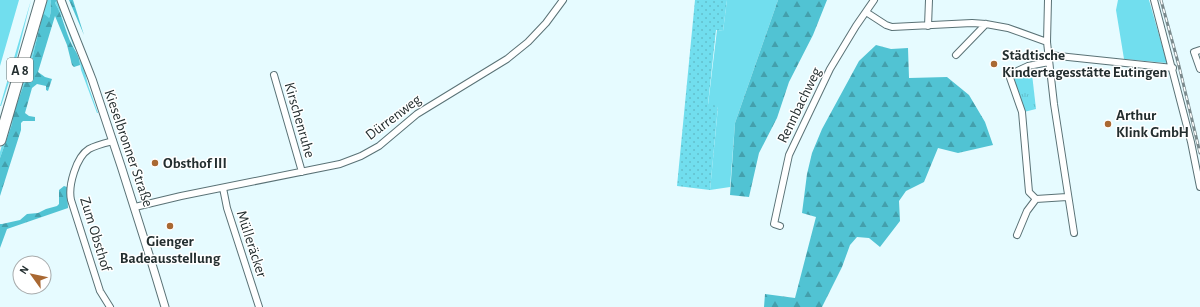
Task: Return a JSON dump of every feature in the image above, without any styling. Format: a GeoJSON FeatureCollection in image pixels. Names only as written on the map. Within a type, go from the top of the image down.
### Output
{"type":"FeatureCollection","features":[{"type":"Feature","properties":{"kind":"highway","name":"A 8"},"geometry":{"type":"LineString","coordinates":[[0,115],[20,54],[35,0]]}},
{"type":"Feature","properties":{"kind":"highway","name":"A 8"},"geometry":{"type":"LineString","coordinates":[[0,140],[41,0]]}},
{"type":"Feature","properties":{"kind":"street","name":"Kieselbronner Straße"},"geometry":{"type":"LineString","coordinates":[[61,0],[113,141],[135,207],[165,307]]}},
{"type":"Feature","properties":{"kind":"street","name":"Dürrenweg"},"geometry":{"type":"LineString","coordinates":[[135,207],[181,196],[340,164],[361,156],[379,146],[417,114],[507,59],[528,42],[546,23],[563,0]]}},
{"type":"Feature","properties":{"kind":"street","name":"Rennbachweg"},"geometry":{"type":"LineString","coordinates":[[780,226],[774,224],[789,154],[830,69],[874,0]]}},
{"type":"Feature","properties":{"kind":"street"},"geometry":{"type":"LineString","coordinates":[[928,26],[929,0]]}},
{"type":"Feature","properties":{"kind":"street"},"geometry":{"type":"LineString","coordinates":[[1048,0],[1047,42],[1074,233]]}},
{"type":"Feature","properties":{"kind":"street"},"geometry":{"type":"LineString","coordinates":[[1154,0],[1173,68],[1200,187]]}},
{"type":"Feature","properties":{"kind":"street"},"geometry":{"type":"LineString","coordinates":[[866,12],[886,25],[892,27],[986,24],[1008,28],[1047,42]]}},
{"type":"Feature","properties":{"kind":"street"},"geometry":{"type":"LineString","coordinates":[[956,55],[986,24]]}},
{"type":"Feature","properties":{"kind":"street"},"geometry":{"type":"LineString","coordinates":[[1200,50],[1194,52],[1200,69]]}},
{"type":"Feature","properties":{"kind":"street"},"geometry":{"type":"LineString","coordinates":[[1068,197],[1036,199],[1029,192],[1022,112],[1009,75],[1028,66],[1049,59],[1173,68]]}},
{"type":"Feature","properties":{"kind":"street","name":"Kirschenruhe"},"geometry":{"type":"LineString","coordinates":[[274,75],[302,172]]}},
{"type":"Feature","properties":{"kind":"street","name":"Zum Obsthof"},"geometry":{"type":"LineString","coordinates":[[110,307],[100,291],[70,195],[73,178],[81,156],[89,149],[113,141]]}},
{"type":"Feature","properties":{"kind":"street","name":"Mülleräcker"},"geometry":{"type":"LineString","coordinates":[[223,188],[227,208],[259,307]]}},
{"type":"Feature","properties":{"kind":"street"},"geometry":{"type":"LineString","coordinates":[[1017,235],[1028,211],[1036,199]]}},
{"type":"Feature","properties":{"kind":"green space"},"geometry":{"type":"Polygon","coordinates":[[[0,0],[19,0],[0,66],[0,0]]]}},
{"type":"Feature","properties":{"kind":"green space"},"geometry":{"type":"Polygon","coordinates":[[[31,0],[15,64],[0,106],[31,0]]]}},
{"type":"Feature","properties":{"kind":"green space"},"geometry":{"type":"Polygon","coordinates":[[[44,0],[51,0],[50,16],[49,18],[42,17],[30,68],[13,114],[12,124],[0,158],[0,152],[44,0]]]}},
{"type":"Feature","properties":{"kind":"green space"},"geometry":{"type":"Polygon","coordinates":[[[51,0],[57,0],[55,3],[70,40],[79,57],[80,65],[74,67],[72,65],[67,45],[55,16],[38,72],[45,77],[52,79],[48,91],[46,90],[46,86],[37,84],[32,88],[25,113],[29,116],[35,117],[35,121],[23,121],[21,123],[21,130],[0,196],[0,158],[12,124],[13,114],[30,68],[42,17],[44,14],[49,18],[50,16],[51,0]]]}},
{"type":"Feature","properties":{"kind":"green space"},"geometry":{"type":"Polygon","coordinates":[[[57,0],[59,1],[83,64],[88,85],[98,113],[81,70],[79,55],[73,45],[62,16],[55,3],[57,0]]]}},
{"type":"Feature","properties":{"kind":"green space"},"geometry":{"type":"Polygon","coordinates":[[[69,0],[73,0],[84,35],[69,0]]]}},
{"type":"Feature","properties":{"kind":"green space"},"geometry":{"type":"Polygon","coordinates":[[[695,0],[727,0],[723,31],[716,30],[708,104],[718,106],[710,190],[677,186],[695,0]]]}},
{"type":"Feature","properties":{"kind":"green space"},"geometry":{"type":"Polygon","coordinates":[[[727,0],[778,0],[735,123],[730,187],[710,190],[718,107],[708,105],[717,30],[723,31],[727,0]]]}},
{"type":"Feature","properties":{"kind":"green space"},"geometry":{"type":"Polygon","coordinates":[[[778,0],[827,0],[813,35],[789,82],[777,118],[759,153],[749,197],[730,195],[735,123],[778,0]]]}},
{"type":"Feature","properties":{"kind":"green space"},"geometry":{"type":"Polygon","coordinates":[[[1118,0],[1149,0],[1167,63],[1124,59],[1116,10],[1118,0]]]}},
{"type":"Feature","properties":{"kind":"green space"},"geometry":{"type":"Polygon","coordinates":[[[876,45],[891,49],[908,48],[909,78],[947,77],[969,95],[985,122],[993,145],[958,153],[938,148],[924,182],[906,191],[899,201],[900,221],[880,247],[869,238],[857,237],[850,245],[842,267],[822,307],[764,307],[765,294],[795,298],[816,217],[802,213],[807,174],[812,153],[822,129],[859,61],[876,45]]]}},
{"type":"Feature","properties":{"kind":"green space"},"geometry":{"type":"Polygon","coordinates":[[[1028,69],[1032,74],[1036,109],[1024,112],[1012,77],[1028,69]]]}},
{"type":"Feature","properties":{"kind":"green space"},"geometry":{"type":"Polygon","coordinates":[[[64,186],[67,187],[68,208],[7,229],[0,248],[0,224],[20,220],[27,214],[38,213],[57,206],[59,204],[59,190],[64,186]]]}},
{"type":"Feature","properties":{"kind":"railway"},"geometry":{"type":"LineString","coordinates":[[1161,0],[1200,153]]}},
{"type":"Feature","properties":{"kind":"place","name":"Städtische Kindertagesstätte Eutingen"},"geometry":{"type":"Point","coordinates":[994,64]}},
{"type":"Feature","properties":{"kind":"place","name":"Arthur Klink GmbH"},"geometry":{"type":"Point","coordinates":[1108,124]}},
{"type":"Feature","properties":{"kind":"place","name":"Obsthof III"},"geometry":{"type":"Point","coordinates":[155,163]}},
{"type":"Feature","properties":{"kind":"place","name":"Gienger Badeausstellung"},"geometry":{"type":"Point","coordinates":[170,226]}}]}
